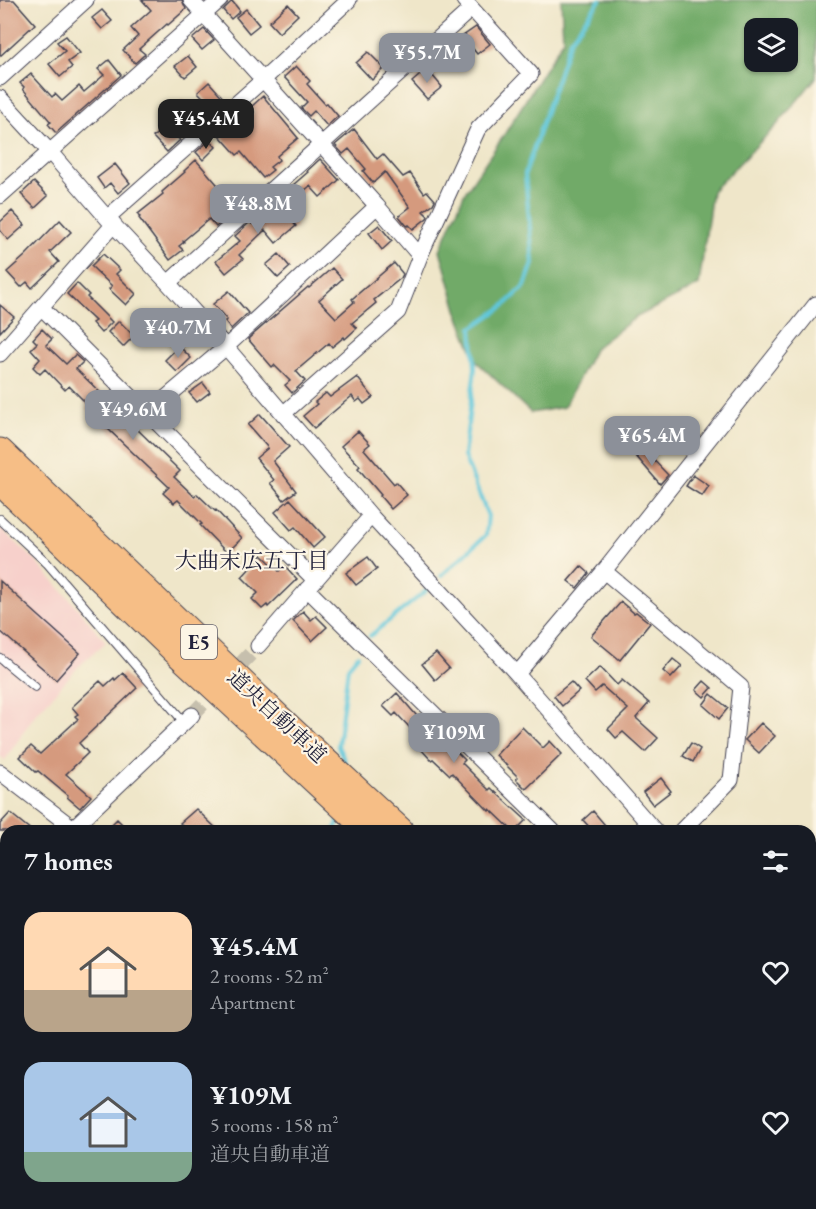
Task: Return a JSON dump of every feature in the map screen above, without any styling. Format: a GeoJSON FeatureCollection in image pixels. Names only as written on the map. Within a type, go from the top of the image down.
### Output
{"type":"FeatureCollection","features":[{"type":"Feature","properties":{"kind":"highway","name":"道央自動車道"},"geometry":{"type":"LineString","coordinates":[[0,452],[393,825]]}},
{"type":"Feature","properties":{"kind":"highway","name":"道央自動車道"},"geometry":{"type":"LineString","coordinates":[[0,481],[176,651],[364,825]]}},
{"type":"Feature","properties":{"kind":"street"},"geometry":{"type":"LineString","coordinates":[[0,78],[86,0]]}},
{"type":"Feature","properties":{"kind":"street"},"geometry":{"type":"LineString","coordinates":[[191,0],[420,256]]}},
{"type":"Feature","properties":{"kind":"street"},"geometry":{"type":"LineString","coordinates":[[0,196],[220,0]]}},
{"type":"Feature","properties":{"kind":"street"},"geometry":{"type":"LineString","coordinates":[[0,354],[42,308],[111,221],[349,0]]}},
{"type":"Feature","properties":{"kind":"street"},"geometry":{"type":"LineString","coordinates":[[168,283],[321,145],[467,4],[531,74],[478,129],[420,256],[398,312],[283,414]]}},
{"type":"Feature","properties":{"kind":"street"},"geometry":{"type":"LineString","coordinates":[[0,98],[168,283],[371,516],[517,674],[650,825]]}},
{"type":"Feature","properties":{"kind":"street"},"geometry":{"type":"LineString","coordinates":[[148,414],[225,347],[377,206]]}},
{"type":"Feature","properties":{"kind":"street"},"geometry":{"type":"LineString","coordinates":[[517,674],[604,571],[816,304]]}},
{"type":"Feature","properties":{"kind":"street"},"geometry":{"type":"LineString","coordinates":[[42,308],[547,825]]}},
{"type":"Feature","properties":{"kind":"street"},"geometry":{"type":"LineString","coordinates":[[258,646],[371,516]]}},
{"type":"Feature","properties":{"kind":"street"},"geometry":{"type":"LineString","coordinates":[[604,571],[741,687],[731,780],[687,825]]}},
{"type":"Feature","properties":{"kind":"street"},"geometry":{"type":"LineString","coordinates":[[79,825],[188,718]]}},
{"type":"Feature","properties":{"kind":"street"},"geometry":{"type":"LineString","coordinates":[[2,778],[67,825]]}},
{"type":"Feature","properties":{"kind":"lane"},"geometry":{"type":"LineString","coordinates":[[0,519],[47,563],[188,718]]}},
{"type":"Feature","properties":{"kind":"lane"},"geometry":{"type":"LineString","coordinates":[[0,658],[34,687]]}},
{"type":"Feature","properties":{"kind":"shaded area"},"geometry":{"type":"Polygon","coordinates":[[[0,528],[32,557],[106,642],[77,668],[34,716],[5,760],[0,756],[0,528]]]}},
{"type":"Feature","properties":{"kind":"green space"},"geometry":{"type":"Polygon","coordinates":[[[561,0],[816,0],[816,78],[776,126],[712,191],[699,285],[635,318],[595,348],[564,407],[531,413],[477,362],[460,320],[440,250],[464,194],[563,40],[561,0]]]}},
{"type":"Feature","properties":{"kind":"building"},"geometry":{"type":"Polygon","coordinates":[[[0,0],[14,0],[35,24],[0,56],[0,0]]]}},
{"type":"Feature","properties":{"kind":"building"},"geometry":{"type":"Polygon","coordinates":[[[142,0],[182,0],[186,9],[139,49],[145,54],[135,63],[123,50],[138,36],[131,28],[151,10],[142,0]]]}},
{"type":"Feature","properties":{"kind":"building"},"geometry":{"type":"Polygon","coordinates":[[[232,1],[240,11],[231,19],[223,10],[232,1]]]}},
{"type":"Feature","properties":{"kind":"building"},"geometry":{"type":"Polygon","coordinates":[[[288,4],[298,15],[279,33],[269,22],[288,4]]]}},
{"type":"Feature","properties":{"kind":"building"},"geometry":{"type":"Polygon","coordinates":[[[246,9],[259,25],[249,33],[236,17],[246,9]]]}},
{"type":"Feature","properties":{"kind":"building"},"geometry":{"type":"Polygon","coordinates":[[[102,10],[112,21],[102,29],[92,18],[102,10]]]}},
{"type":"Feature","properties":{"kind":"building"},"geometry":{"type":"Polygon","coordinates":[[[476,27],[490,44],[477,54],[463,36],[476,27]]]}},
{"type":"Feature","properties":{"kind":"building"},"geometry":{"type":"Polygon","coordinates":[[[204,29],[214,40],[202,50],[192,39],[204,29]]]}},
{"type":"Feature","properties":{"kind":"building"},"geometry":{"type":"Polygon","coordinates":[[[66,36],[80,53],[68,62],[72,67],[60,77],[49,64],[65,51],[57,42],[66,36]]]}},
{"type":"Feature","properties":{"kind":"building"},"geometry":{"type":"Polygon","coordinates":[[[368,52],[384,68],[372,80],[356,63],[368,52]]]}},
{"type":"Feature","properties":{"kind":"building"},"geometry":{"type":"Polygon","coordinates":[[[188,56],[197,67],[185,77],[175,66],[188,56]]]}},
{"type":"Feature","properties":{"kind":"building"},"geometry":{"type":"Polygon","coordinates":[[[109,60],[121,75],[56,133],[48,124],[51,122],[20,83],[31,74],[52,97],[55,94],[62,101],[79,86],[84,92],[104,75],[98,69],[109,60]]]}},
{"type":"Feature","properties":{"kind":"building"},"geometry":{"type":"Polygon","coordinates":[[[296,66],[310,81],[307,84],[338,116],[327,126],[314,111],[309,116],[301,108],[307,102],[284,77],[296,66]]]}},
{"type":"Feature","properties":{"kind":"building"},"geometry":{"type":"Polygon","coordinates":[[[427,69],[442,87],[427,99],[412,82],[427,69]]]}},
{"type":"Feature","properties":{"kind":"building"},"geometry":{"type":"Polygon","coordinates":[[[209,82],[225,100],[215,110],[198,92],[209,82]]]}},
{"type":"Feature","properties":{"kind":"building"},"geometry":{"type":"Polygon","coordinates":[[[263,96],[298,138],[277,156],[279,160],[270,167],[273,170],[263,178],[241,152],[237,155],[219,135],[229,126],[233,131],[254,112],[250,108],[263,96]]]}},
{"type":"Feature","properties":{"kind":"building"},"geometry":{"type":"Polygon","coordinates":[[[183,100],[196,116],[173,134],[180,140],[167,152],[153,137],[173,119],[167,112],[183,100]]]}},
{"type":"Feature","properties":{"kind":"building"},"geometry":{"type":"Polygon","coordinates":[[[354,129],[377,159],[383,154],[403,177],[410,173],[424,193],[427,191],[435,200],[423,211],[428,216],[427,218],[413,229],[407,226],[399,216],[410,207],[385,172],[373,183],[363,171],[366,169],[349,149],[343,154],[335,145],[354,129]]]}},
{"type":"Feature","properties":{"kind":"building"},"geometry":{"type":"Polygon","coordinates":[[[210,140],[216,147],[203,160],[196,152],[210,140]]]}},
{"type":"Feature","properties":{"kind":"building"},"geometry":{"type":"Polygon","coordinates":[[[320,159],[339,180],[320,197],[310,186],[293,200],[285,192],[320,159]]]}},
{"type":"Feature","properties":{"kind":"building"},"geometry":{"type":"Polygon","coordinates":[[[196,160],[237,207],[216,227],[209,219],[183,241],[179,246],[183,250],[170,260],[138,214],[163,194],[162,192],[196,160]]]}},
{"type":"Feature","properties":{"kind":"building"},"geometry":{"type":"Polygon","coordinates":[[[115,164],[130,183],[118,193],[110,183],[104,188],[97,178],[115,164]]]}},
{"type":"Feature","properties":{"kind":"building"},"geometry":{"type":"Polygon","coordinates":[[[34,182],[48,196],[35,208],[21,194],[34,182]]]}},
{"type":"Feature","properties":{"kind":"building"},"geometry":{"type":"Polygon","coordinates":[[[276,203],[296,226],[276,243],[265,230],[239,255],[243,259],[226,273],[216,261],[240,241],[235,236],[276,203]]]}},
{"type":"Feature","properties":{"kind":"building"},"geometry":{"type":"Polygon","coordinates":[[[12,211],[25,225],[8,240],[0,230],[0,222],[12,211]]]}},
{"type":"Feature","properties":{"kind":"building"},"geometry":{"type":"Polygon","coordinates":[[[60,220],[71,232],[50,252],[59,262],[32,288],[27,282],[21,287],[7,272],[60,220]]]}},
{"type":"Feature","properties":{"kind":"building"},"geometry":{"type":"Polygon","coordinates":[[[379,225],[392,241],[382,250],[369,233],[379,225]]]}},
{"type":"Feature","properties":{"kind":"building"},"geometry":{"type":"Polygon","coordinates":[[[103,254],[120,270],[116,274],[136,294],[126,305],[109,289],[112,286],[91,266],[103,254]]]}},
{"type":"Feature","properties":{"kind":"building"},"geometry":{"type":"Polygon","coordinates":[[[279,254],[290,267],[278,278],[266,265],[279,254]]]}},
{"type":"Feature","properties":{"kind":"building"},"geometry":{"type":"Polygon","coordinates":[[[394,263],[403,274],[401,278],[374,300],[376,303],[352,323],[357,328],[345,339],[344,337],[332,347],[329,343],[296,371],[305,381],[292,393],[285,385],[290,381],[274,365],[272,367],[248,339],[332,268],[342,279],[319,300],[336,318],[354,302],[352,299],[394,263]]]}},
{"type":"Feature","properties":{"kind":"building"},"geometry":{"type":"Polygon","coordinates":[[[77,283],[89,295],[87,297],[112,322],[101,333],[92,323],[95,321],[67,294],[77,283]]]}},
{"type":"Feature","properties":{"kind":"building"},"geometry":{"type":"Polygon","coordinates":[[[229,291],[248,313],[231,329],[225,321],[227,320],[213,304],[229,291]]]}},
{"type":"Feature","properties":{"kind":"building"},"geometry":{"type":"Polygon","coordinates":[[[0,305],[14,317],[0,332],[0,305]]]}},
{"type":"Feature","properties":{"kind":"building"},"geometry":{"type":"Polygon","coordinates":[[[119,321],[134,336],[123,347],[108,332],[119,321]]]}},
{"type":"Feature","properties":{"kind":"building"},"geometry":{"type":"Polygon","coordinates":[[[42,329],[52,339],[46,345],[66,364],[75,355],[83,362],[76,369],[180,471],[174,477],[194,496],[197,494],[216,510],[242,538],[227,553],[178,500],[174,503],[163,493],[169,487],[86,408],[89,406],[69,386],[65,390],[45,369],[40,374],[33,367],[40,359],[31,349],[37,343],[33,339],[42,329]]]}},
{"type":"Feature","properties":{"kind":"building"},"geometry":{"type":"Polygon","coordinates":[[[179,346],[191,358],[177,372],[165,360],[179,346]]]}},
{"type":"Feature","properties":{"kind":"building"},"geometry":{"type":"Polygon","coordinates":[[[357,377],[373,397],[364,404],[360,399],[356,402],[352,396],[314,428],[303,416],[326,393],[330,397],[357,377]]]}},
{"type":"Feature","properties":{"kind":"building"},"geometry":{"type":"Polygon","coordinates":[[[203,383],[210,392],[197,402],[189,393],[203,383]]]}},
{"type":"Feature","properties":{"kind":"building"},"geometry":{"type":"Polygon","coordinates":[[[260,414],[289,447],[273,461],[296,491],[284,500],[270,483],[274,480],[256,458],[268,448],[248,425],[260,414]]]}},
{"type":"Feature","properties":{"kind":"building"},"geometry":{"type":"Polygon","coordinates":[[[358,431],[370,444],[364,449],[394,484],[396,482],[407,495],[391,509],[358,468],[360,466],[341,446],[358,431]]]}},
{"type":"Feature","properties":{"kind":"building"},"geometry":{"type":"Polygon","coordinates":[[[644,450],[668,475],[660,484],[636,456],[644,450]]]}},
{"type":"Feature","properties":{"kind":"building"},"geometry":{"type":"Polygon","coordinates":[[[693,475],[709,486],[702,496],[686,486],[693,475]]]}},
{"type":"Feature","properties":{"kind":"building"},"geometry":{"type":"Polygon","coordinates":[[[290,499],[325,537],[313,548],[295,527],[291,530],[275,512],[290,499]]]}},
{"type":"Feature","properties":{"kind":"building"},"geometry":{"type":"Polygon","coordinates":[[[262,555],[279,571],[285,566],[297,579],[268,607],[267,605],[262,609],[252,599],[258,593],[242,577],[262,555]]]}},
{"type":"Feature","properties":{"kind":"building"},"geometry":{"type":"Polygon","coordinates":[[[368,557],[377,569],[356,585],[346,573],[368,557]]]}},
{"type":"Feature","properties":{"kind":"building"},"geometry":{"type":"Polygon","coordinates":[[[581,566],[589,573],[577,588],[568,581],[581,566]]]}},
{"type":"Feature","properties":{"kind":"building"},"geometry":{"type":"Polygon","coordinates":[[[0,581],[80,653],[56,680],[0,631],[0,581]]]}},
{"type":"Feature","properties":{"kind":"building"},"geometry":{"type":"Polygon","coordinates":[[[621,602],[650,623],[620,660],[591,636],[621,602]]]}},
{"type":"Feature","properties":{"kind":"building"},"geometry":{"type":"Polygon","coordinates":[[[303,611],[311,620],[316,616],[327,627],[312,641],[293,621],[303,611]]]}},
{"type":"Feature","properties":{"kind":"building"},"geometry":{"type":"Polygon","coordinates":[[[436,653],[449,668],[435,680],[422,664],[436,653]]]}},
{"type":"Feature","properties":{"kind":"building"},"geometry":{"type":"Polygon","coordinates":[[[673,659],[682,666],[671,678],[663,671],[673,659]]]}},
{"type":"Feature","properties":{"kind":"building"},"geometry":{"type":"Polygon","coordinates":[[[600,667],[617,685],[622,680],[649,703],[636,718],[658,738],[645,752],[623,732],[616,738],[608,729],[628,709],[602,686],[595,692],[585,681],[600,667]]]}},
{"type":"Feature","properties":{"kind":"building"},"geometry":{"type":"Polygon","coordinates":[[[123,673],[137,688],[79,743],[88,753],[66,774],[91,796],[80,808],[20,757],[31,746],[40,754],[78,719],[75,716],[78,714],[72,707],[100,681],[105,686],[123,673]]]}},
{"type":"Feature","properties":{"kind":"building"},"geometry":{"type":"Polygon","coordinates":[[[704,681],[712,688],[704,697],[696,690],[704,681]]]}},
{"type":"Feature","properties":{"kind":"building"},"geometry":{"type":"Polygon","coordinates":[[[571,682],[579,691],[562,706],[554,696],[571,682]]]}},
{"type":"Feature","properties":{"kind":"building"},"geometry":{"type":"Polygon","coordinates":[[[397,693],[449,753],[453,748],[465,760],[462,763],[489,790],[491,788],[526,820],[521,825],[507,825],[490,809],[489,811],[452,773],[450,775],[433,759],[431,760],[419,747],[422,745],[410,732],[412,730],[396,713],[393,716],[383,706],[397,693]]]}},
{"type":"Feature","properties":{"kind":"building"},"geometry":{"type":"Polygon","coordinates":[[[711,694],[728,708],[719,719],[703,705],[711,694]]]}},
{"type":"Feature","properties":{"kind":"building"},"geometry":{"type":"Polygon","coordinates":[[[761,723],[775,736],[759,753],[745,740],[761,723]]]}},
{"type":"Feature","properties":{"kind":"building"},"geometry":{"type":"Polygon","coordinates":[[[522,727],[543,748],[550,741],[562,754],[526,789],[516,779],[518,777],[496,755],[522,727]]]}},
{"type":"Feature","properties":{"kind":"building"},"geometry":{"type":"Polygon","coordinates":[[[691,743],[700,749],[693,762],[683,756],[691,743]]]}},
{"type":"Feature","properties":{"kind":"building"},"geometry":{"type":"Polygon","coordinates":[[[661,778],[671,791],[653,805],[643,792],[661,778]]]}},
{"type":"Feature","properties":{"kind":"building"},"geometry":{"type":"Polygon","coordinates":[[[196,809],[213,825],[182,825],[180,823],[196,809]]]}},
{"type":"Feature","properties":{"kind":"building"},"geometry":{"type":"Polygon","coordinates":[[[593,811],[605,825],[588,825],[583,820],[593,811]]]}},
{"type":"Feature","properties":{"kind":"building"},"geometry":{"type":"Polygon","coordinates":[[[10,813],[25,825],[0,825],[10,813]]]}},
{"type":"Feature","properties":{"kind":"building"},"geometry":{"type":"Polygon","coordinates":[[[117,819],[123,825],[111,825],[117,819]]]}},
{"type":"Feature","properties":{"kind":"waterway"},"geometry":{"type":"LineString","coordinates":[[441,576],[486,535],[488,516],[464,456],[475,368],[472,328],[504,306],[525,286],[533,263],[525,174],[570,40],[600,0]]}},
{"type":"Feature","properties":{"kind":"waterway"},"geometry":{"type":"LineString","coordinates":[[370,636],[428,588]]}},
{"type":"Feature","properties":{"kind":"waterway"},"geometry":{"type":"LineString","coordinates":[[346,764],[338,746],[348,667],[358,655]]}},
{"type":"Feature","properties":{"kind":"waterway"},"geometry":{"type":"LineString","coordinates":[[337,825],[340,818]]}},
{"type":"Feature","properties":{"kind":"tunnel"},"geometry":{"type":"LineString","coordinates":[[192,715],[258,646]]}},
{"type":"Feature","properties":{"kind":"district","name":"大曲末広五丁目"},"geometry":{"type":"Point","coordinates":[252,560]}}]}
